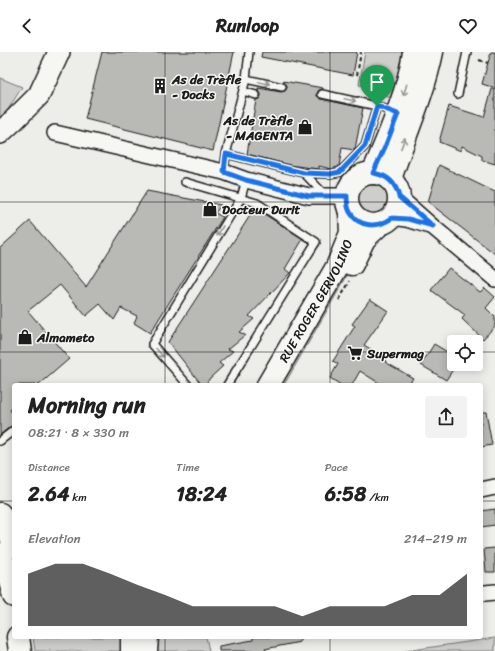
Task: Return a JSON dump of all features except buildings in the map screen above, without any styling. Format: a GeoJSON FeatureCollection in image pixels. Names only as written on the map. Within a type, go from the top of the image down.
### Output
{"type":"FeatureCollection","features":[{"type":"Feature","properties":{"kind":"main road"},"geometry":{"type":"LineString","coordinates":[[0,132],[39,95],[59,52]]}},
{"type":"Feature","properties":{"kind":"main road"},"geometry":{"type":"LineString","coordinates":[[387,183],[365,174],[358,177],[353,182],[341,201],[356,218],[363,223],[372,225],[386,221],[396,211],[398,204],[387,183],[385,147],[398,114],[412,66],[414,52]]}},
{"type":"Feature","properties":{"kind":"main road"},"geometry":{"type":"LineString","coordinates":[[387,183],[419,99],[432,52]]}},
{"type":"Feature","properties":{"kind":"main road","name":"RUE ROGER GERVOLINO"},"geometry":{"type":"LineString","coordinates":[[269,383],[337,267],[351,233],[341,201]]}},
{"type":"Feature","properties":{"kind":"main road","name":"RUE ROGER GERVOLINO"},"geometry":{"type":"LineString","coordinates":[[285,383],[347,276],[364,238],[386,221]]}},
{"type":"Feature","properties":{"kind":"main road"},"geometry":{"type":"LineString","coordinates":[[7,525],[12,540]]}},
{"type":"Feature","properties":{"kind":"main road"},"geometry":{"type":"LineString","coordinates":[[0,554],[12,589]]}},
{"type":"Feature","properties":{"kind":"main road"},"geometry":{"type":"LineString","coordinates":[[18,639],[20,651]]}},
{"type":"Feature","properties":{"kind":"main road"},"geometry":{"type":"LineString","coordinates":[[33,639],[35,651]]}},
{"type":"Feature","properties":{"kind":"main road"},"geometry":{"type":"LineString","coordinates":[[132,639],[132,651]]}},
{"type":"Feature","properties":{"kind":"main road"},"geometry":{"type":"LineString","coordinates":[[146,651],[147,639]]}},
{"type":"Feature","properties":{"kind":"street"},"geometry":{"type":"LineString","coordinates":[[56,132],[224,172],[246,180],[309,196],[341,201]]}},
{"type":"Feature","properties":{"kind":"street"},"geometry":{"type":"LineString","coordinates":[[387,183],[433,226],[495,278]]}},
{"type":"Feature","properties":{"kind":"street"},"geometry":{"type":"LineString","coordinates":[[386,221],[408,219],[433,226]]}},
{"type":"Feature","properties":{"kind":"street"},"geometry":{"type":"LineString","coordinates":[[483,490],[495,487]]}},
{"type":"Feature","properties":{"kind":"street"},"geometry":{"type":"LineString","coordinates":[[483,593],[495,592]]}},
{"type":"Feature","properties":{"kind":"lane"},"geometry":{"type":"LineString","coordinates":[[224,172],[226,154],[246,79],[248,52]]}},
{"type":"Feature","properties":{"kind":"lane"},"geometry":{"type":"LineString","coordinates":[[458,94],[467,52]]}},
{"type":"Feature","properties":{"kind":"lane"},"geometry":{"type":"LineString","coordinates":[[246,79],[282,87]]}},
{"type":"Feature","properties":{"kind":"lane"},"geometry":{"type":"LineString","coordinates":[[243,91],[256,94]]}},
{"type":"Feature","properties":{"kind":"lane"},"geometry":{"type":"LineString","coordinates":[[322,94],[377,106],[398,114]]}},
{"type":"Feature","properties":{"kind":"lane"},"geometry":{"type":"LineString","coordinates":[[226,154],[304,173],[330,174],[340,172],[365,146],[377,106]]}},
{"type":"Feature","properties":{"kind":"lane"},"geometry":{"type":"LineString","coordinates":[[304,173],[341,201]]}},
{"type":"Feature","properties":{"kind":"lane"},"geometry":{"type":"LineString","coordinates":[[186,383],[152,344],[241,198],[246,180]]}},
{"type":"Feature","properties":{"kind":"lane"},"geometry":{"type":"LineString","coordinates":[[185,182],[257,202],[316,242],[229,383]]}},
{"type":"Feature","properties":{"kind":"lane"},"geometry":{"type":"LineString","coordinates":[[0,441],[12,432]]}},
{"type":"Feature","properties":{"kind":"path"},"geometry":{"type":"LineString","coordinates":[[357,75],[361,52]]}},
{"type":"Feature","properties":{"kind":"path"},"geometry":{"type":"LineString","coordinates":[[479,60],[488,63]]}},
{"type":"Feature","properties":{"kind":"shaded area"},"geometry":{"type":"Polygon","coordinates":[[[365,52],[403,52],[392,98],[374,93],[374,87],[359,85],[365,52]]]}},
{"type":"Feature","properties":{"kind":"shaded area"},"geometry":{"type":"Polygon","coordinates":[[[0,78],[22,87],[4,116],[0,119],[0,78]]]}},
{"type":"Feature","properties":{"kind":"shaded area"},"geometry":{"type":"Polygon","coordinates":[[[365,174],[394,184],[397,190],[414,210],[392,217],[364,238],[347,276],[285,383],[269,383],[337,267],[347,196],[353,183],[365,174]]]}},
{"type":"Feature","properties":{"kind":"shaded area"},"geometry":{"type":"Polygon","coordinates":[[[495,638],[495,651],[405,651],[495,638]]]}},
{"type":"Feature","properties":{"kind":"shaded area"},"geometry":{"type":"Polygon","coordinates":[[[33,639],[206,639],[209,651],[35,651],[33,639]]]}},
{"type":"Feature","properties":{"kind":"place","name":"As de Trèfle - Docks"},"geometry":{"type":"Point","coordinates":[160,86]}},
{"type":"Feature","properties":{"kind":"place","name":"As de Trèfle - MAGENTA"},"geometry":{"type":"Point","coordinates":[305,127]}},
{"type":"Feature","properties":{"kind":"place","name":"Docteur Durit"},"geometry":{"type":"Point","coordinates":[210,209]}},
{"type":"Feature","properties":{"kind":"place","name":"Almameto"},"geometry":{"type":"Point","coordinates":[25,337]}},
{"type":"Feature","properties":{"kind":"place","name":"Supermag"},"geometry":{"type":"Point","coordinates":[355,353]}},
{"type":"Feature","properties":{"kind":"route"},"geometry":{"type":"LineString","coordinates":[[377,106],[398,114],[373,173],[390,179],[398,190],[399,197],[433,226],[408,219],[392,218],[380,224],[372,225],[363,223],[350,212],[347,204],[347,196],[309,196],[246,180],[224,172],[226,154],[304,173],[330,174],[340,172],[365,146],[377,106]]}}]}
